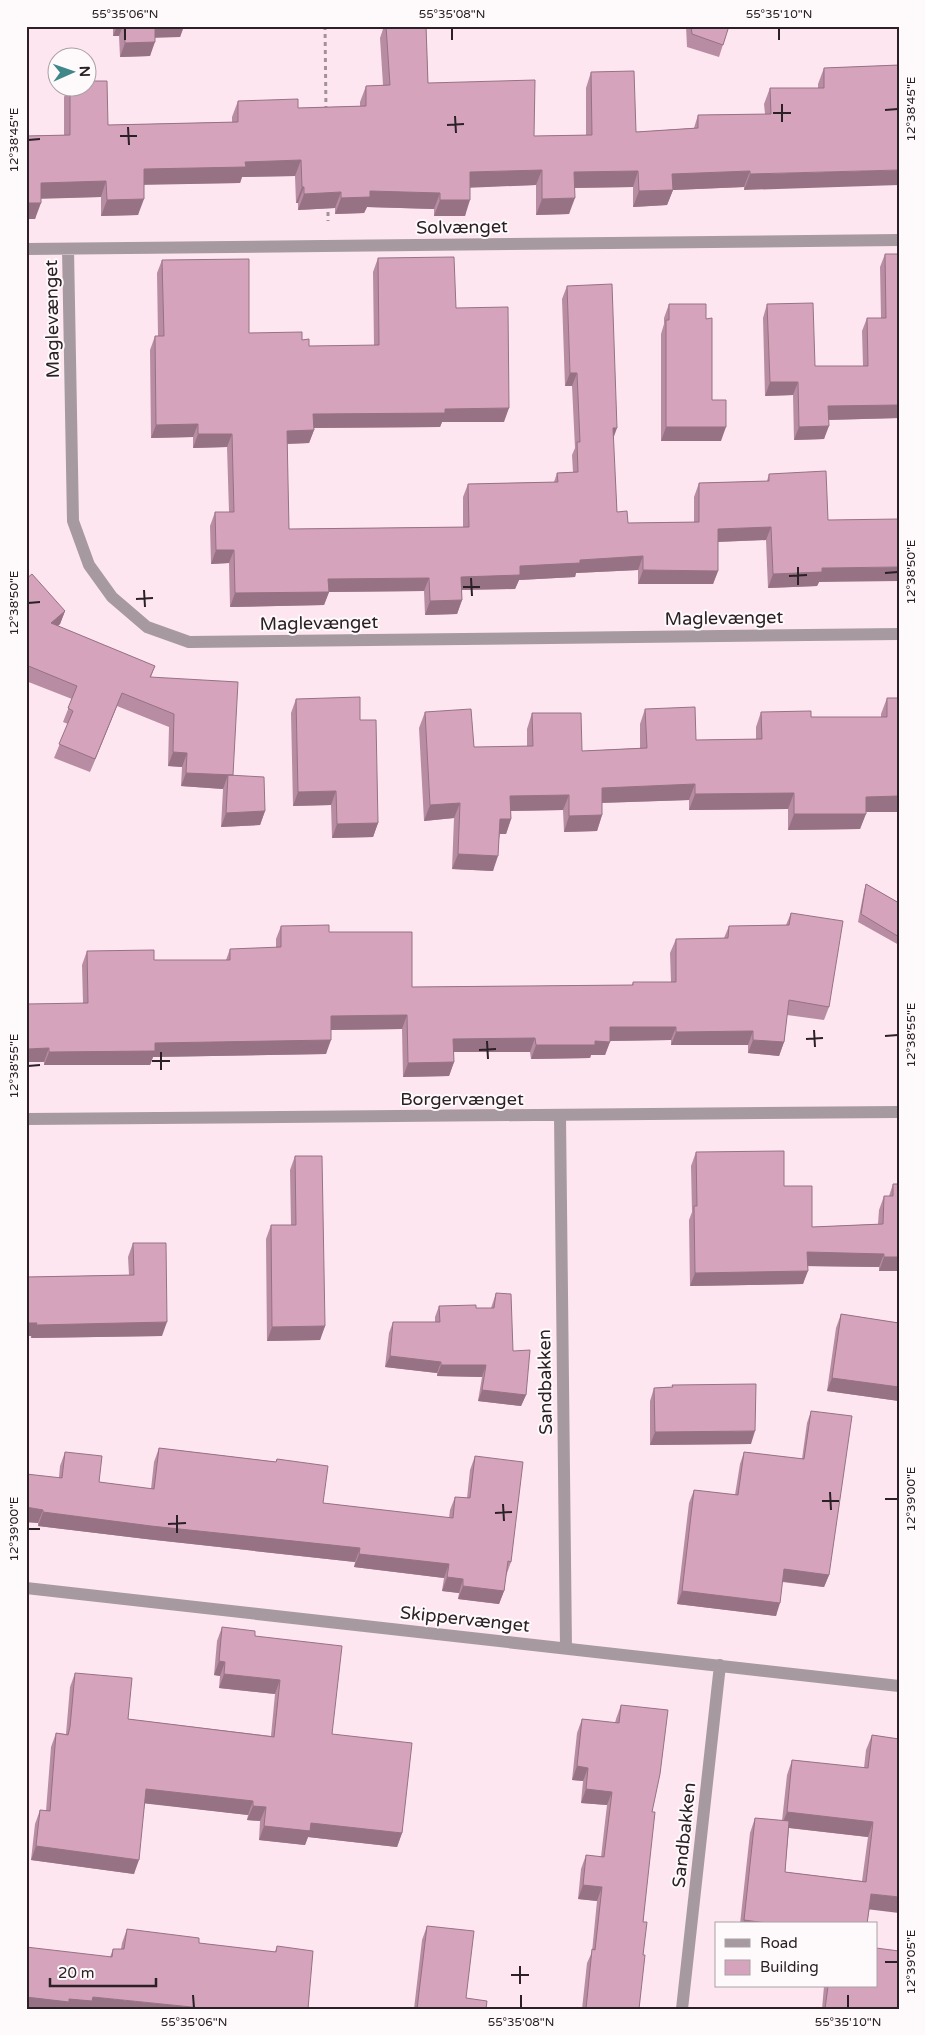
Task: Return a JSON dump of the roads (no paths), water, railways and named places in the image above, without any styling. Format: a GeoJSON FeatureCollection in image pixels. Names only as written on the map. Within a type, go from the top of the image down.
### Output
{"type":"FeatureCollection","features":[{"type":"Feature","properties":{"kind":"street","name":"Solvænget"},"geometry":{"type":"LineString","coordinates":[[26,249],[899,240]]}},
{"type":"Feature","properties":{"kind":"street","name":"Maglevænget"},"geometry":{"type":"LineString","coordinates":[[68,249],[73,521],[89,565],[112,597],[147,627],[189,642],[899,634]]}},
{"type":"Feature","properties":{"kind":"street","name":"Borgervænget"},"geometry":{"type":"LineString","coordinates":[[26,1119],[899,1112]]}},
{"type":"Feature","properties":{"kind":"street","name":"Sandbakken"},"geometry":{"type":"LineString","coordinates":[[560,1116],[566,1648]]}},
{"type":"Feature","properties":{"kind":"street","name":"Skippervænget"},"geometry":{"type":"LineString","coordinates":[[26,1588],[899,1686]]}},
{"type":"Feature","properties":{"kind":"street","name":"Sandbakken"},"geometry":{"type":"LineString","coordinates":[[682,2009],[720,1665]]}}]}
